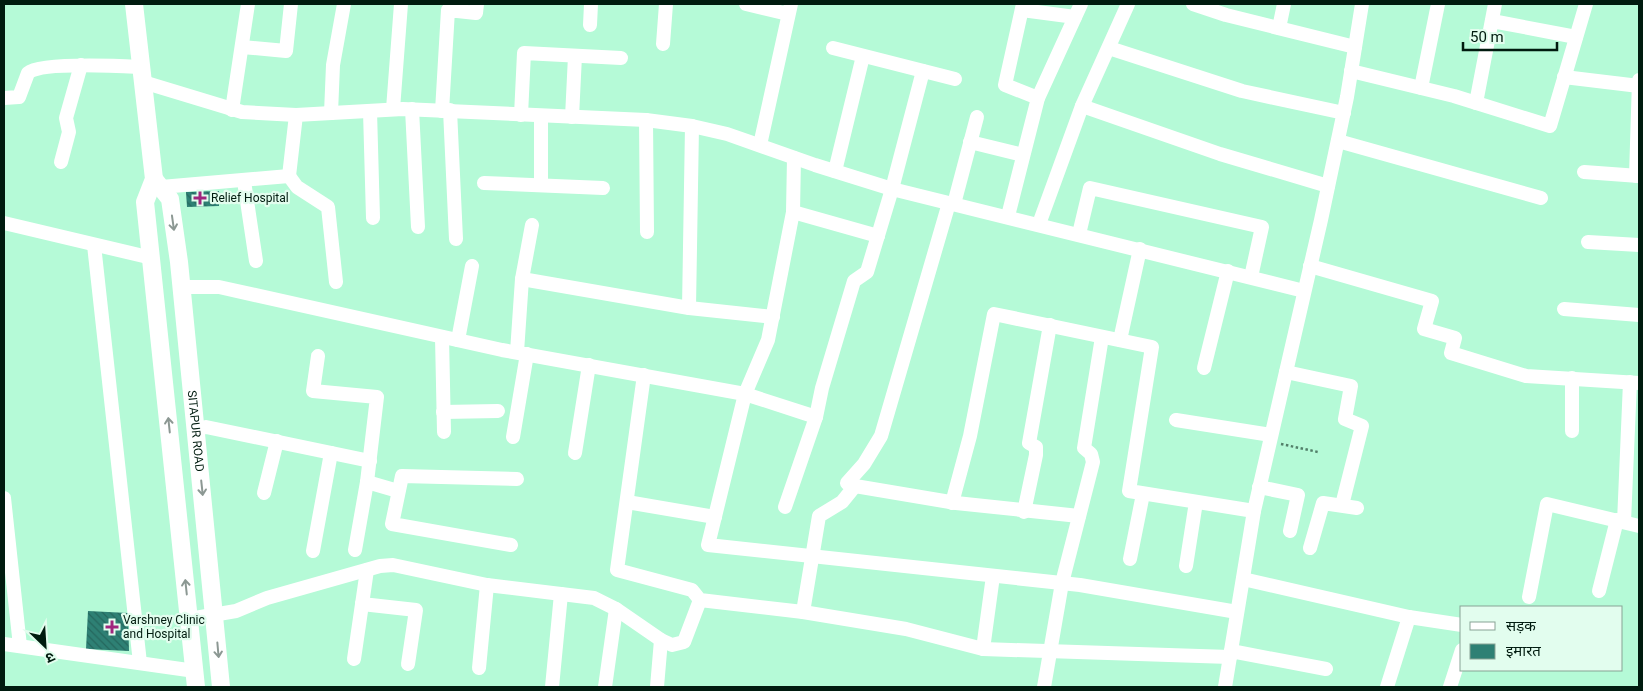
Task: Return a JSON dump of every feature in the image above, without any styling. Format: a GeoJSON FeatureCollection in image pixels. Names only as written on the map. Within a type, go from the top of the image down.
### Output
{"type":"FeatureCollection","features":[{"type":"Feature","properties":{"kind":"main road","name":"SITAPUR ROAD"},"geometry":{"type":"LineString","coordinates":[[134,4],[157,183],[170,200],[182,287],[221,687]]}},
{"type":"Feature","properties":{"kind":"main road","name":"SITAPUR ROAD"},"geometry":{"type":"LineString","coordinates":[[157,183],[145,202],[195,679]]}},
{"type":"Feature","properties":{"kind":"street"},"geometry":{"type":"LineString","coordinates":[[232,110],[248,4]]}},
{"type":"Feature","properties":{"kind":"street"},"geometry":{"type":"LineString","coordinates":[[242,47],[286,51],[291,4]]}},
{"type":"Feature","properties":{"kind":"street"},"geometry":{"type":"LineString","coordinates":[[332,113],[333,66],[344,4]]}},
{"type":"Feature","properties":{"kind":"street"},"geometry":{"type":"LineString","coordinates":[[393,109],[401,4]]}},
{"type":"Feature","properties":{"kind":"street"},"geometry":{"type":"LineString","coordinates":[[456,239],[446,111],[448,10],[476,13],[476,4]]}},
{"type":"Feature","properties":{"kind":"street"},"geometry":{"type":"LineString","coordinates":[[590,25],[591,4]]}},
{"type":"Feature","properties":{"kind":"street"},"geometry":{"type":"LineString","coordinates":[[663,44],[666,4]]}},
{"type":"Feature","properties":{"kind":"street"},"geometry":{"type":"LineString","coordinates":[[746,4],[790,9],[760,145]]}},
{"type":"Feature","properties":{"kind":"street"},"geometry":{"type":"LineString","coordinates":[[1038,224],[1082,106],[1128,4]]}},
{"type":"Feature","properties":{"kind":"street"},"geometry":{"type":"LineString","coordinates":[[1279,28],[1284,4]]}},
{"type":"Feature","properties":{"kind":"street"},"geometry":{"type":"LineString","coordinates":[[1225,687],[1254,511],[1344,113],[1362,4]]}},
{"type":"Feature","properties":{"kind":"street"},"geometry":{"type":"LineString","coordinates":[[1421,88],[1438,4]]}},
{"type":"Feature","properties":{"kind":"street"},"geometry":{"type":"LineString","coordinates":[[1476,103],[1495,4]]}},
{"type":"Feature","properties":{"kind":"street"},"geometry":{"type":"LineString","coordinates":[[1351,71],[1476,103],[1550,126],[1586,4]]}},
{"type":"Feature","properties":{"kind":"street"},"geometry":{"type":"LineString","coordinates":[[1199,5],[1355,47]]}},
{"type":"Feature","properties":{"kind":"street"},"geometry":{"type":"LineString","coordinates":[[1008,216],[1038,98],[1078,10],[1022,7],[1005,85],[1038,98]]}},
{"type":"Feature","properties":{"kind":"street"},"geometry":{"type":"LineString","coordinates":[[1492,21],[1576,37]]}},
{"type":"Feature","properties":{"kind":"street"},"geometry":{"type":"LineString","coordinates":[[833,48],[955,80]]}},
{"type":"Feature","properties":{"kind":"street"},"geometry":{"type":"LineString","coordinates":[[1109,48],[1242,91],[1344,113]]}},
{"type":"Feature","properties":{"kind":"street"},"geometry":{"type":"LineString","coordinates":[[521,115],[524,53],[621,58]]}},
{"type":"Feature","properties":{"kind":"street"},"geometry":{"type":"LineString","coordinates":[[572,117],[575,56]]}},
{"type":"Feature","properties":{"kind":"street"},"geometry":{"type":"LineString","coordinates":[[835,171],[862,56]]}},
{"type":"Feature","properties":{"kind":"street"},"geometry":{"type":"LineString","coordinates":[[61,162],[69,132],[66,118],[81,65]]}},
{"type":"Feature","properties":{"kind":"street"},"geometry":{"type":"LineString","coordinates":[[4,98],[19,97],[31,70],[81,65],[142,74],[232,110],[242,112],[296,115],[412,109],[646,120],[692,126],[727,134],[794,158],[892,188],[1304,291]]}},
{"type":"Feature","properties":{"kind":"street"},"geometry":{"type":"LineString","coordinates":[[785,507],[816,417],[822,388],[854,281],[867,272],[892,188],[923,71]]}},
{"type":"Feature","properties":{"kind":"street"},"geometry":{"type":"LineString","coordinates":[[1564,77],[1639,86]]}},
{"type":"Feature","properties":{"kind":"street"},"geometry":{"type":"LineString","coordinates":[[1584,172],[1638,176],[1639,80]]}},
{"type":"Feature","properties":{"kind":"street"},"geometry":{"type":"LineString","coordinates":[[1082,106],[1220,154],[1328,186]]}},
{"type":"Feature","properties":{"kind":"street"},"geometry":{"type":"LineString","coordinates":[[412,109],[418,227]]}},
{"type":"Feature","properties":{"kind":"street"},"geometry":{"type":"LineString","coordinates":[[370,111],[373,218]]}},
{"type":"Feature","properties":{"kind":"street"},"geometry":{"type":"LineString","coordinates":[[296,115],[289,176],[297,186],[328,206],[336,282]]}},
{"type":"Feature","properties":{"kind":"street"},"geometry":{"type":"LineString","coordinates":[[541,116],[541,185]]}},
{"type":"Feature","properties":{"kind":"street"},"geometry":{"type":"LineString","coordinates":[[977,117],[881,436],[864,464],[847,483],[952,503],[1024,512],[1079,516]]}},
{"type":"Feature","properties":{"kind":"street"},"geometry":{"type":"LineString","coordinates":[[646,120],[647,232]]}},
{"type":"Feature","properties":{"kind":"street"},"geometry":{"type":"LineString","coordinates":[[689,308],[692,126]]}},
{"type":"Feature","properties":{"kind":"street"},"geometry":{"type":"LineString","coordinates":[[1338,141],[1541,198]]}},
{"type":"Feature","properties":{"kind":"street"},"geometry":{"type":"LineString","coordinates":[[970,142],[1024,155]]}},
{"type":"Feature","properties":{"kind":"street"},"geometry":{"type":"LineString","coordinates":[[794,158],[793,212],[768,340],[745,394],[708,545],[1062,584],[1237,612]]}},
{"type":"Feature","properties":{"kind":"street"},"geometry":{"type":"LineString","coordinates":[[157,183],[244,180],[289,176]]}},
{"type":"Feature","properties":{"kind":"street"},"geometry":{"type":"LineString","coordinates":[[244,180],[256,261]]}},
{"type":"Feature","properties":{"kind":"street"},"geometry":{"type":"LineString","coordinates":[[484,183],[603,188]]}},
{"type":"Feature","properties":{"kind":"street"},"geometry":{"type":"LineString","coordinates":[[1079,234],[1090,188],[1262,227],[1251,277]]}},
{"type":"Feature","properties":{"kind":"street"},"geometry":{"type":"LineString","coordinates":[[793,212],[878,236]]}},
{"type":"Feature","properties":{"kind":"street"},"geometry":{"type":"LineString","coordinates":[[4,223],[152,258]]}},
{"type":"Feature","properties":{"kind":"street"},"geometry":{"type":"LineString","coordinates":[[513,437],[522,353],[522,279],[532,224]]}},
{"type":"Feature","properties":{"kind":"street"},"geometry":{"type":"LineString","coordinates":[[1588,242],[1639,245]]}},
{"type":"Feature","properties":{"kind":"street"},"geometry":{"type":"LineString","coordinates":[[94,245],[140,663]]}},
{"type":"Feature","properties":{"kind":"street"},"geometry":{"type":"LineString","coordinates":[[1120,340],[1140,249]]}},
{"type":"Feature","properties":{"kind":"street"},"geometry":{"type":"LineString","coordinates":[[458,340],[472,266]]}},
{"type":"Feature","properties":{"kind":"street"},"geometry":{"type":"LineString","coordinates":[[1310,266],[1432,300],[1424,329],[1455,338],[1451,353],[1526,376],[1635,382],[1621,522],[1599,591]]}},
{"type":"Feature","properties":{"kind":"street"},"geometry":{"type":"LineString","coordinates":[[1204,368],[1228,271]]}},
{"type":"Feature","properties":{"kind":"street"},"geometry":{"type":"LineString","coordinates":[[522,279],[689,308],[773,317]]}},
{"type":"Feature","properties":{"kind":"street"},"geometry":{"type":"LineString","coordinates":[[182,287],[219,287],[442,337],[745,394],[816,417]]}},
{"type":"Feature","properties":{"kind":"street"},"geometry":{"type":"LineString","coordinates":[[1564,309],[1639,315]]}},
{"type":"Feature","properties":{"kind":"street"},"geometry":{"type":"LineString","coordinates":[[952,503],[970,436],[994,314],[1152,347],[1129,491],[1254,511]]}},
{"type":"Feature","properties":{"kind":"street"},"geometry":{"type":"LineString","coordinates":[[1024,512],[1036,455],[1036,447],[1029,443],[1050,325]]}},
{"type":"Feature","properties":{"kind":"street"},"geometry":{"type":"LineString","coordinates":[[442,337],[444,432]]}},
{"type":"Feature","properties":{"kind":"street"},"geometry":{"type":"LineString","coordinates":[[1044,687],[1052,652],[1062,584],[1093,462],[1092,454],[1084,448],[1102,337]]}},
{"type":"Feature","properties":{"kind":"street"},"geometry":{"type":"LineString","coordinates":[[318,356],[313,391],[377,396],[370,461],[355,550]]}},
{"type":"Feature","properties":{"kind":"street"},"geometry":{"type":"LineString","coordinates":[[575,452],[589,365]]}},
{"type":"Feature","properties":{"kind":"street"},"geometry":{"type":"LineString","coordinates":[[1286,372],[1351,386],[1344,419],[1362,426],[1342,505]]}},
{"type":"Feature","properties":{"kind":"street"},"geometry":{"type":"LineString","coordinates":[[644,375],[617,570],[692,590],[700,600],[803,612],[906,629],[983,649],[1052,652],[1231,654],[1326,669]]}},
{"type":"Feature","properties":{"kind":"street"},"geometry":{"type":"LineString","coordinates":[[1572,378],[1572,431]]}},
{"type":"Feature","properties":{"kind":"street"},"geometry":{"type":"LineString","coordinates":[[443,412],[498,410]]}},
{"type":"Feature","properties":{"kind":"street"},"geometry":{"type":"LineString","coordinates":[[1176,420],[1270,438]]}},
{"type":"Feature","properties":{"kind":"street"},"geometry":{"type":"LineString","coordinates":[[196,429],[206,427],[370,461]]}},
{"type":"Feature","properties":{"kind":"street"},"geometry":{"type":"LineString","coordinates":[[264,493],[276,441]]}},
{"type":"Feature","properties":{"kind":"street"},"geometry":{"type":"LineString","coordinates":[[312,551],[331,452]]}},
{"type":"Feature","properties":{"kind":"street"},"geometry":{"type":"LineString","coordinates":[[511,545],[392,524],[402,476],[517,479]]}},
{"type":"Feature","properties":{"kind":"street"},"geometry":{"type":"LineString","coordinates":[[367,482],[398,491]]}},
{"type":"Feature","properties":{"kind":"street"},"geometry":{"type":"LineString","coordinates":[[803,612],[819,516],[842,502],[855,486]]}},
{"type":"Feature","properties":{"kind":"street"},"geometry":{"type":"LineString","coordinates":[[1259,487],[1298,495],[1290,531]]}},
{"type":"Feature","properties":{"kind":"street"},"geometry":{"type":"LineString","coordinates":[[1130,559],[1143,494]]}},
{"type":"Feature","properties":{"kind":"street"},"geometry":{"type":"LineString","coordinates":[[4,498],[6,540],[20,646]]}},
{"type":"Feature","properties":{"kind":"street"},"geometry":{"type":"LineString","coordinates":[[627,502],[715,517]]}},
{"type":"Feature","properties":{"kind":"street"},"geometry":{"type":"LineString","coordinates":[[1186,566],[1196,502]]}},
{"type":"Feature","properties":{"kind":"street"},"geometry":{"type":"LineString","coordinates":[[1310,548],[1323,503],[1358,508]]}},
{"type":"Feature","properties":{"kind":"street"},"geometry":{"type":"LineString","coordinates":[[1529,597],[1547,504],[1639,526]]}},
{"type":"Feature","properties":{"kind":"street"},"geometry":{"type":"LineString","coordinates":[[189,619],[236,611],[267,598],[366,570],[393,565],[488,585],[594,598],[616,609],[661,640],[672,645],[684,642],[700,600]]}},
{"type":"Feature","properties":{"kind":"street"},"geometry":{"type":"LineString","coordinates":[[354,659],[366,570]]}},
{"type":"Feature","properties":{"kind":"street"},"geometry":{"type":"LineString","coordinates":[[983,649],[993,576]]}},
{"type":"Feature","properties":{"kind":"street"},"geometry":{"type":"LineString","coordinates":[[1243,578],[1409,617],[1460,625]]}},
{"type":"Feature","properties":{"kind":"street"},"geometry":{"type":"LineString","coordinates":[[480,668],[488,585]]}},
{"type":"Feature","properties":{"kind":"street"},"geometry":{"type":"LineString","coordinates":[[552,687],[561,594]]}},
{"type":"Feature","properties":{"kind":"street"},"geometry":{"type":"LineString","coordinates":[[362,604],[416,610],[408,664]]}},
{"type":"Feature","properties":{"kind":"street"},"geometry":{"type":"LineString","coordinates":[[605,687],[616,609]]}},
{"type":"Feature","properties":{"kind":"street"},"geometry":{"type":"LineString","coordinates":[[1388,687],[1409,617]]}},
{"type":"Feature","properties":{"kind":"street"},"geometry":{"type":"LineString","coordinates":[[657,687],[661,640]]}},
{"type":"Feature","properties":{"kind":"street"},"geometry":{"type":"LineString","coordinates":[[4,644],[140,663],[195,679]]}},
{"type":"Feature","properties":{"kind":"street"},"geometry":{"type":"LineString","coordinates":[[1450,687],[1460,656]]}},
{"type":"Feature","properties":{"kind":"path"},"geometry":{"type":"LineString","coordinates":[[1270,438],[1318,452]]}},
{"type":"Feature","properties":{"kind":"building"},"geometry":{"type":"Polygon","coordinates":[[[219,191],[219,206],[187,207],[186,192],[219,191]]]}},
{"type":"Feature","properties":{"kind":"building"},"geometry":{"type":"Polygon","coordinates":[[[88,611],[128,613],[129,651],[86,649],[88,611]]]}},
{"type":"Feature","properties":{"kind":"place","name":"Relief Hospital"},"geometry":{"type":"Point","coordinates":[200,198]}},
{"type":"Feature","properties":{"kind":"place","name":"Varshney Clinic and Hospital"},"geometry":{"type":"Point","coordinates":[112,627]}}]}
